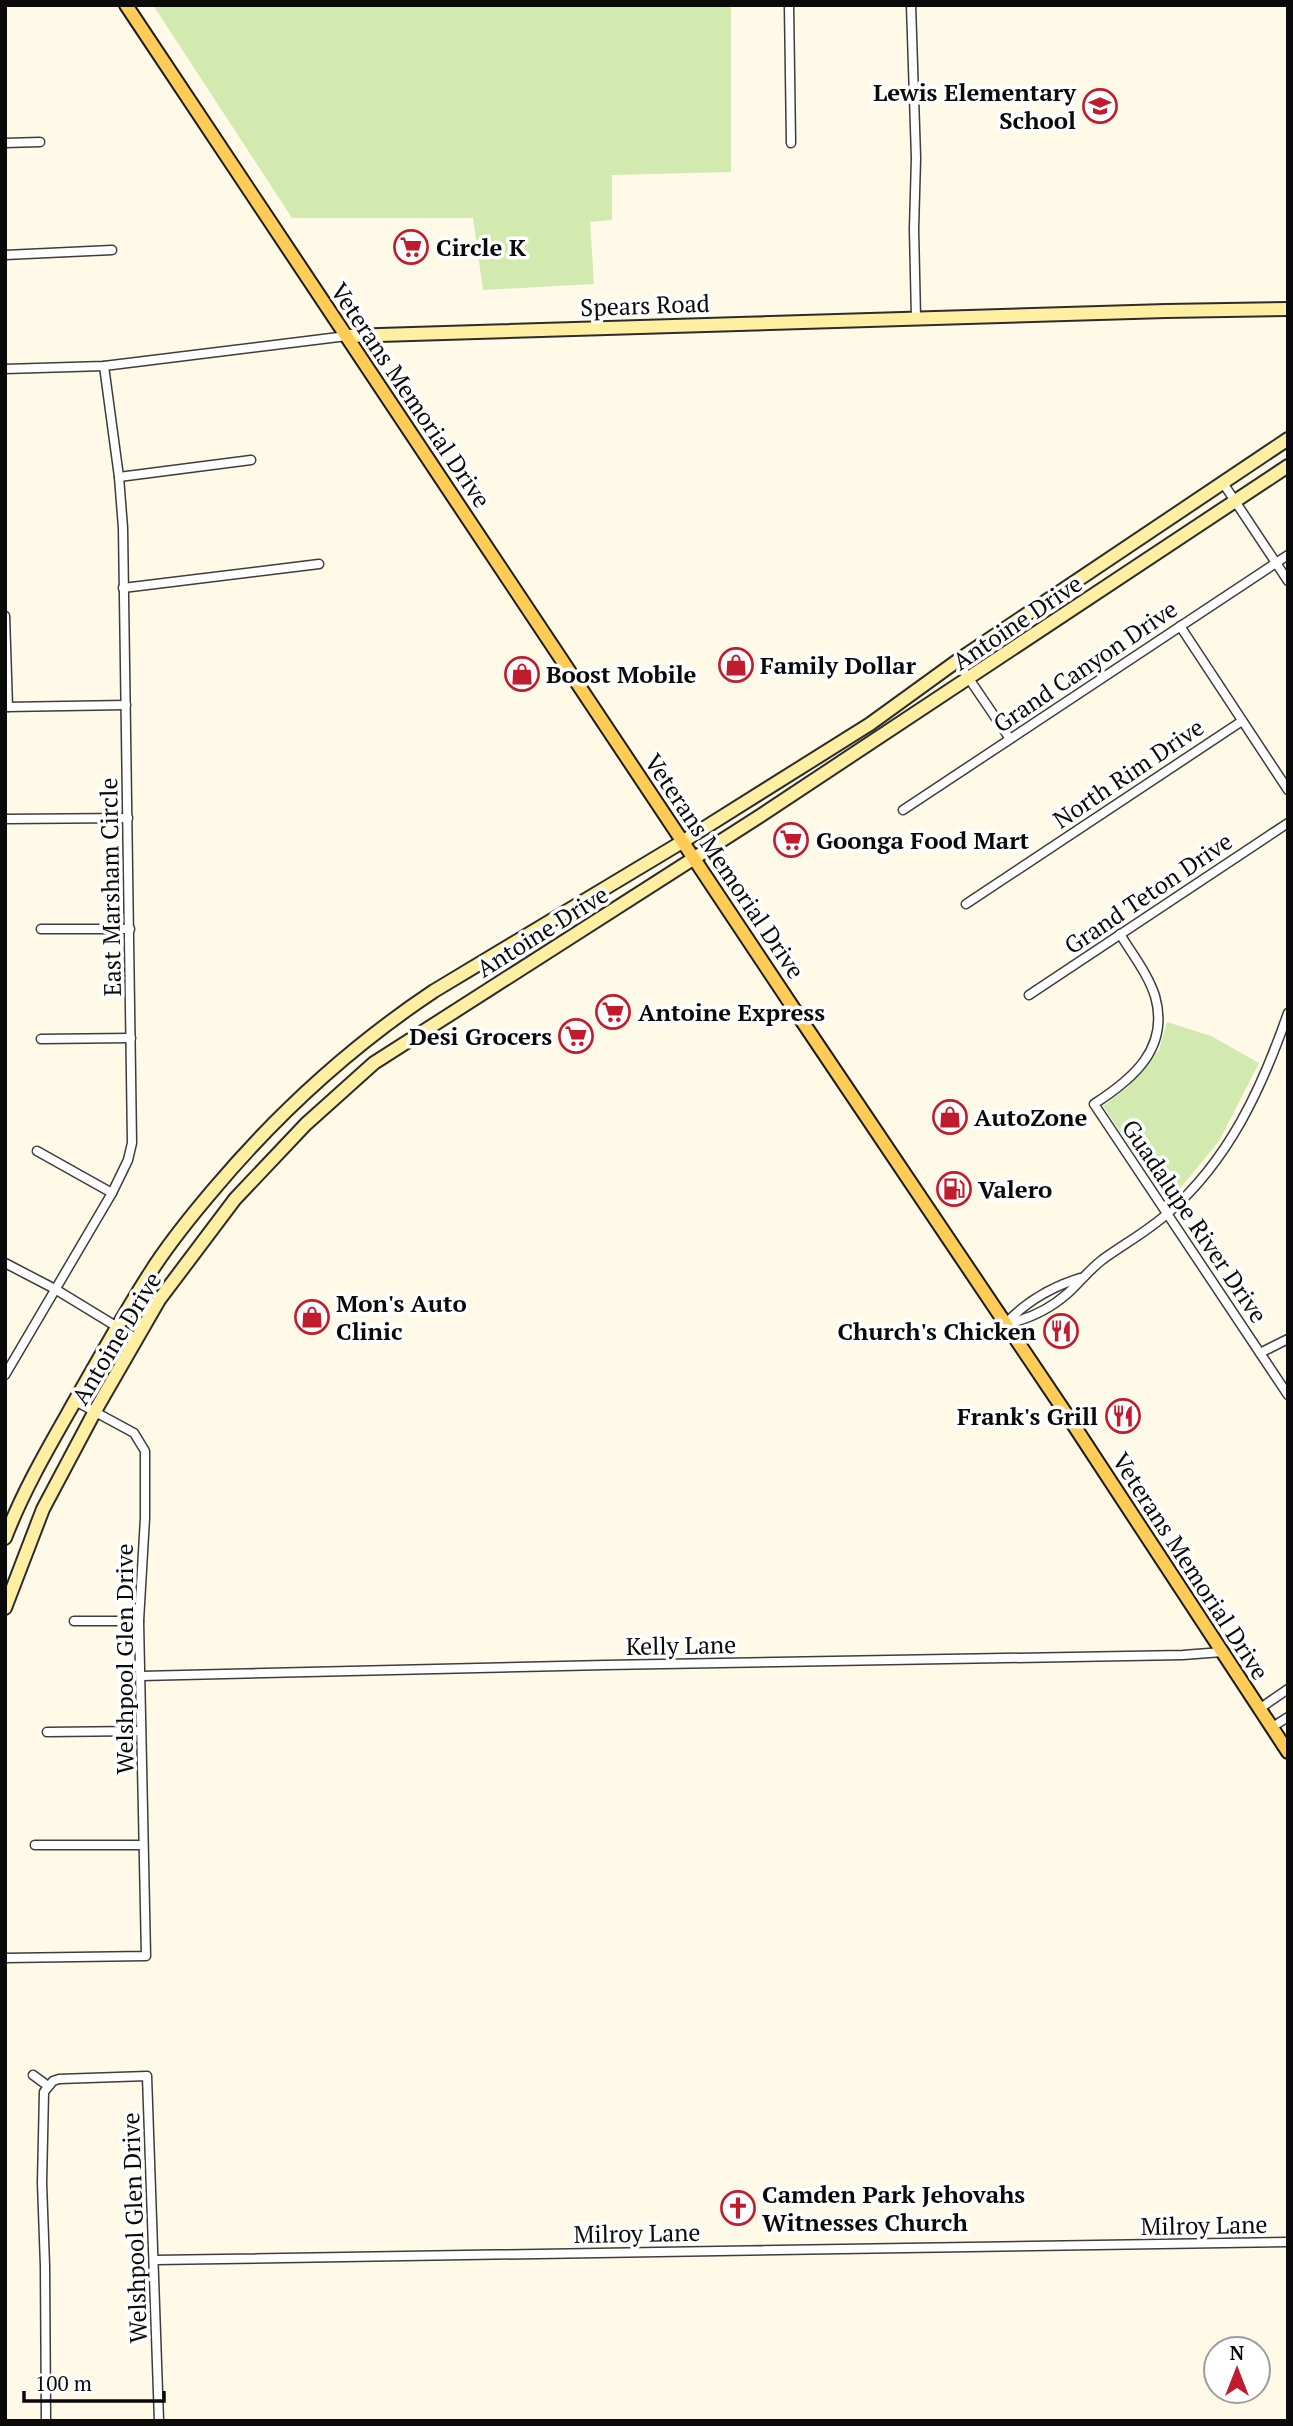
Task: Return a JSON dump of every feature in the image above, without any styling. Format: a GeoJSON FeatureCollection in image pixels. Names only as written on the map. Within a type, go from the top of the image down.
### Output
{"type":"FeatureCollection","features":[{"type":"Feature","properties":{"kind":"main road","name":"Veterans Memorial Drive"},"geometry":{"type":"LineString","coordinates":[[126,5],[1006,1324],[1288,1752]]}},
{"type":"Feature","properties":{"kind":"main road","name":"Spears Road"},"geometry":{"type":"LineString","coordinates":[[347,336],[1288,309]]}},
{"type":"Feature","properties":{"kind":"main road","name":"Antoine Drive"},"geometry":{"type":"LineString","coordinates":[[5,1538],[43,1454],[150,1272],[190,1218],[266,1130],[331,1068],[397,1016],[434,991],[682,842],[850,736],[1288,439]]}},
{"type":"Feature","properties":{"kind":"main road","name":"Antoine Drive"},"geometry":{"type":"LineString","coordinates":[[5,1608],[43,1508],[159,1300],[235,1199],[306,1124],[374,1063],[969,679],[1288,466]]}},
{"type":"Feature","properties":{"kind":"main road"},"geometry":{"type":"LineString","coordinates":[[850,736],[860,750]]}},
{"type":"Feature","properties":{"kind":"street"},"geometry":{"type":"LineString","coordinates":[[789,5],[791,143]]}},
{"type":"Feature","properties":{"kind":"street"},"geometry":{"type":"LineString","coordinates":[[911,5],[916,158],[916,318]]}},
{"type":"Feature","properties":{"kind":"street"},"geometry":{"type":"LineString","coordinates":[[5,143],[40,142]]}},
{"type":"Feature","properties":{"kind":"street"},"geometry":{"type":"LineString","coordinates":[[5,255],[112,250]]}},
{"type":"Feature","properties":{"kind":"street","name":"Spears Road"},"geometry":{"type":"LineString","coordinates":[[5,369],[104,366],[347,336]]}},
{"type":"Feature","properties":{"kind":"street","name":"East Marsham Circle"},"geometry":{"type":"LineString","coordinates":[[5,1375],[112,1193],[131,1152],[133,1120],[123,528],[104,366]]}},
{"type":"Feature","properties":{"kind":"street"},"geometry":{"type":"LineString","coordinates":[[119,477],[251,460]]}},
{"type":"Feature","properties":{"kind":"street"},"geometry":{"type":"LineString","coordinates":[[1223,483],[1288,581]]}},
{"type":"Feature","properties":{"kind":"street","name":"Grand Canyon Drive"},"geometry":{"type":"LineString","coordinates":[[903,810],[1288,555]]}},
{"type":"Feature","properties":{"kind":"street"},"geometry":{"type":"LineString","coordinates":[[123,588],[319,564]]}},
{"type":"Feature","properties":{"kind":"street"},"geometry":{"type":"LineString","coordinates":[[5,616],[7,707],[127,705]]}},
{"type":"Feature","properties":{"kind":"street"},"geometry":{"type":"LineString","coordinates":[[1180,626],[1288,790]]}},
{"type":"Feature","properties":{"kind":"street"},"geometry":{"type":"LineString","coordinates":[[957,661],[1010,739]]}},
{"type":"Feature","properties":{"kind":"street","name":"North Rim Drive"},"geometry":{"type":"LineString","coordinates":[[966,904],[1242,721]]}},
{"type":"Feature","properties":{"kind":"street"},"geometry":{"type":"LineString","coordinates":[[5,819],[128,818]]}},
{"type":"Feature","properties":{"kind":"street","name":"Grand Teton Drive"},"geometry":{"type":"LineString","coordinates":[[1029,995],[1288,823]]}},
{"type":"Feature","properties":{"kind":"street"},"geometry":{"type":"LineString","coordinates":[[41,929],[130,929]]}},
{"type":"Feature","properties":{"kind":"street","name":"Guadalupe River Drive"},"geometry":{"type":"LineString","coordinates":[[1120,934],[1151,987],[1157,1004],[1158,1021],[1152,1047],[1138,1071],[1094,1104],[1288,1395]]}},
{"type":"Feature","properties":{"kind":"street"},"geometry":{"type":"LineString","coordinates":[[1006,1324],[1045,1310],[1069,1292],[1080,1278],[1102,1260],[1168,1213],[1213,1165],[1245,1116],[1268,1071],[1288,1013]]}},
{"type":"Feature","properties":{"kind":"street"},"geometry":{"type":"LineString","coordinates":[[41,1038],[131,1038]]}},
{"type":"Feature","properties":{"kind":"street"},"geometry":{"type":"LineString","coordinates":[[37,1151],[112,1193]]}},
{"type":"Feature","properties":{"kind":"street"},"geometry":{"type":"LineString","coordinates":[[5,1263],[55,1289],[137,1339]]}},
{"type":"Feature","properties":{"kind":"street"},"geometry":{"type":"LineString","coordinates":[[1006,1324],[1037,1297],[1061,1284],[1080,1278]]}},
{"type":"Feature","properties":{"kind":"street"},"geometry":{"type":"LineString","coordinates":[[1260,1353],[1288,1339]]}},
{"type":"Feature","properties":{"kind":"street","name":"Welshpool Glen Drive"},"geometry":{"type":"LineString","coordinates":[[5,1958],[146,1956],[139,1621],[145,1518],[145,1451],[134,1433],[75,1401]]}},
{"type":"Feature","properties":{"kind":"street"},"geometry":{"type":"LineString","coordinates":[[74,1621],[139,1621]]}},
{"type":"Feature","properties":{"kind":"street","name":"Kelly Lane"},"geometry":{"type":"LineString","coordinates":[[141,1676],[1183,1655],[1222,1652]]}},
{"type":"Feature","properties":{"kind":"street"},"geometry":{"type":"LineString","coordinates":[[1259,1709],[1288,1689]]}},
{"type":"Feature","properties":{"kind":"street"},"geometry":{"type":"LineString","coordinates":[[1271,1728],[1288,1717]]}},
{"type":"Feature","properties":{"kind":"street"},"geometry":{"type":"LineString","coordinates":[[47,1732],[141,1731]]}},
{"type":"Feature","properties":{"kind":"street"},"geometry":{"type":"LineString","coordinates":[[35,1845],[143,1845]]}},
{"type":"Feature","properties":{"kind":"street"},"geometry":{"type":"LineString","coordinates":[[33,2075],[48,2086],[43,2101],[42,2123],[46,2421]]}},
{"type":"Feature","properties":{"kind":"street","name":"Welshpool Glen Drive"},"geometry":{"type":"LineString","coordinates":[[48,2086],[59,2079],[147,2076],[159,2421]]}},
{"type":"Feature","properties":{"kind":"street","name":"Milroy Lane"},"geometry":{"type":"LineString","coordinates":[[155,2260],[1288,2242]]}},
{"type":"Feature","properties":{"kind":"green space"},"geometry":{"type":"Polygon","coordinates":[[[153,5],[731,5],[731,172],[612,175],[612,220],[590,222],[594,284],[483,290],[473,218],[292,218],[153,5]]]}},
{"type":"Feature","properties":{"kind":"green space"},"geometry":{"type":"Polygon","coordinates":[[[1167,1022],[1211,1036],[1259,1063],[1219,1141],[1168,1203],[1103,1106],[1128,1087],[1159,1050],[1167,1022]]]}},
{"type":"Feature","properties":{"kind":"place","name":"Lewis Elementary School"},"geometry":{"type":"Point","coordinates":[1100,106]}},
{"type":"Feature","properties":{"kind":"place","name":"Circle K"},"geometry":{"type":"Point","coordinates":[411,247]}},
{"type":"Feature","properties":{"kind":"place","name":"Family Dollar"},"geometry":{"type":"Point","coordinates":[736,665]}},
{"type":"Feature","properties":{"kind":"place","name":"Boost Mobile"},"geometry":{"type":"Point","coordinates":[522,674]}},
{"type":"Feature","properties":{"kind":"place","name":"Goonga Food Mart"},"geometry":{"type":"Point","coordinates":[791,840]}},
{"type":"Feature","properties":{"kind":"place","name":"Antoine Express"},"geometry":{"type":"Point","coordinates":[613,1012]}},
{"type":"Feature","properties":{"kind":"place","name":"Desi Grocers"},"geometry":{"type":"Point","coordinates":[576,1036]}},
{"type":"Feature","properties":{"kind":"place","name":"AutoZone"},"geometry":{"type":"Point","coordinates":[950,1117]}},
{"type":"Feature","properties":{"kind":"place","name":"Valero"},"geometry":{"type":"Point","coordinates":[954,1189]}},
{"type":"Feature","properties":{"kind":"place","name":"Mon's Auto Clinic"},"geometry":{"type":"Point","coordinates":[312,1317]}},
{"type":"Feature","properties":{"kind":"place","name":"Church's Chicken"},"geometry":{"type":"Point","coordinates":[1061,1331]}},
{"type":"Feature","properties":{"kind":"place","name":"Frank's Grill"},"geometry":{"type":"Point","coordinates":[1123,1416]}},
{"type":"Feature","properties":{"kind":"place","name":"Camden Park Jehovahs Witnesses Church"},"geometry":{"type":"Point","coordinates":[738,2208]}}]}
